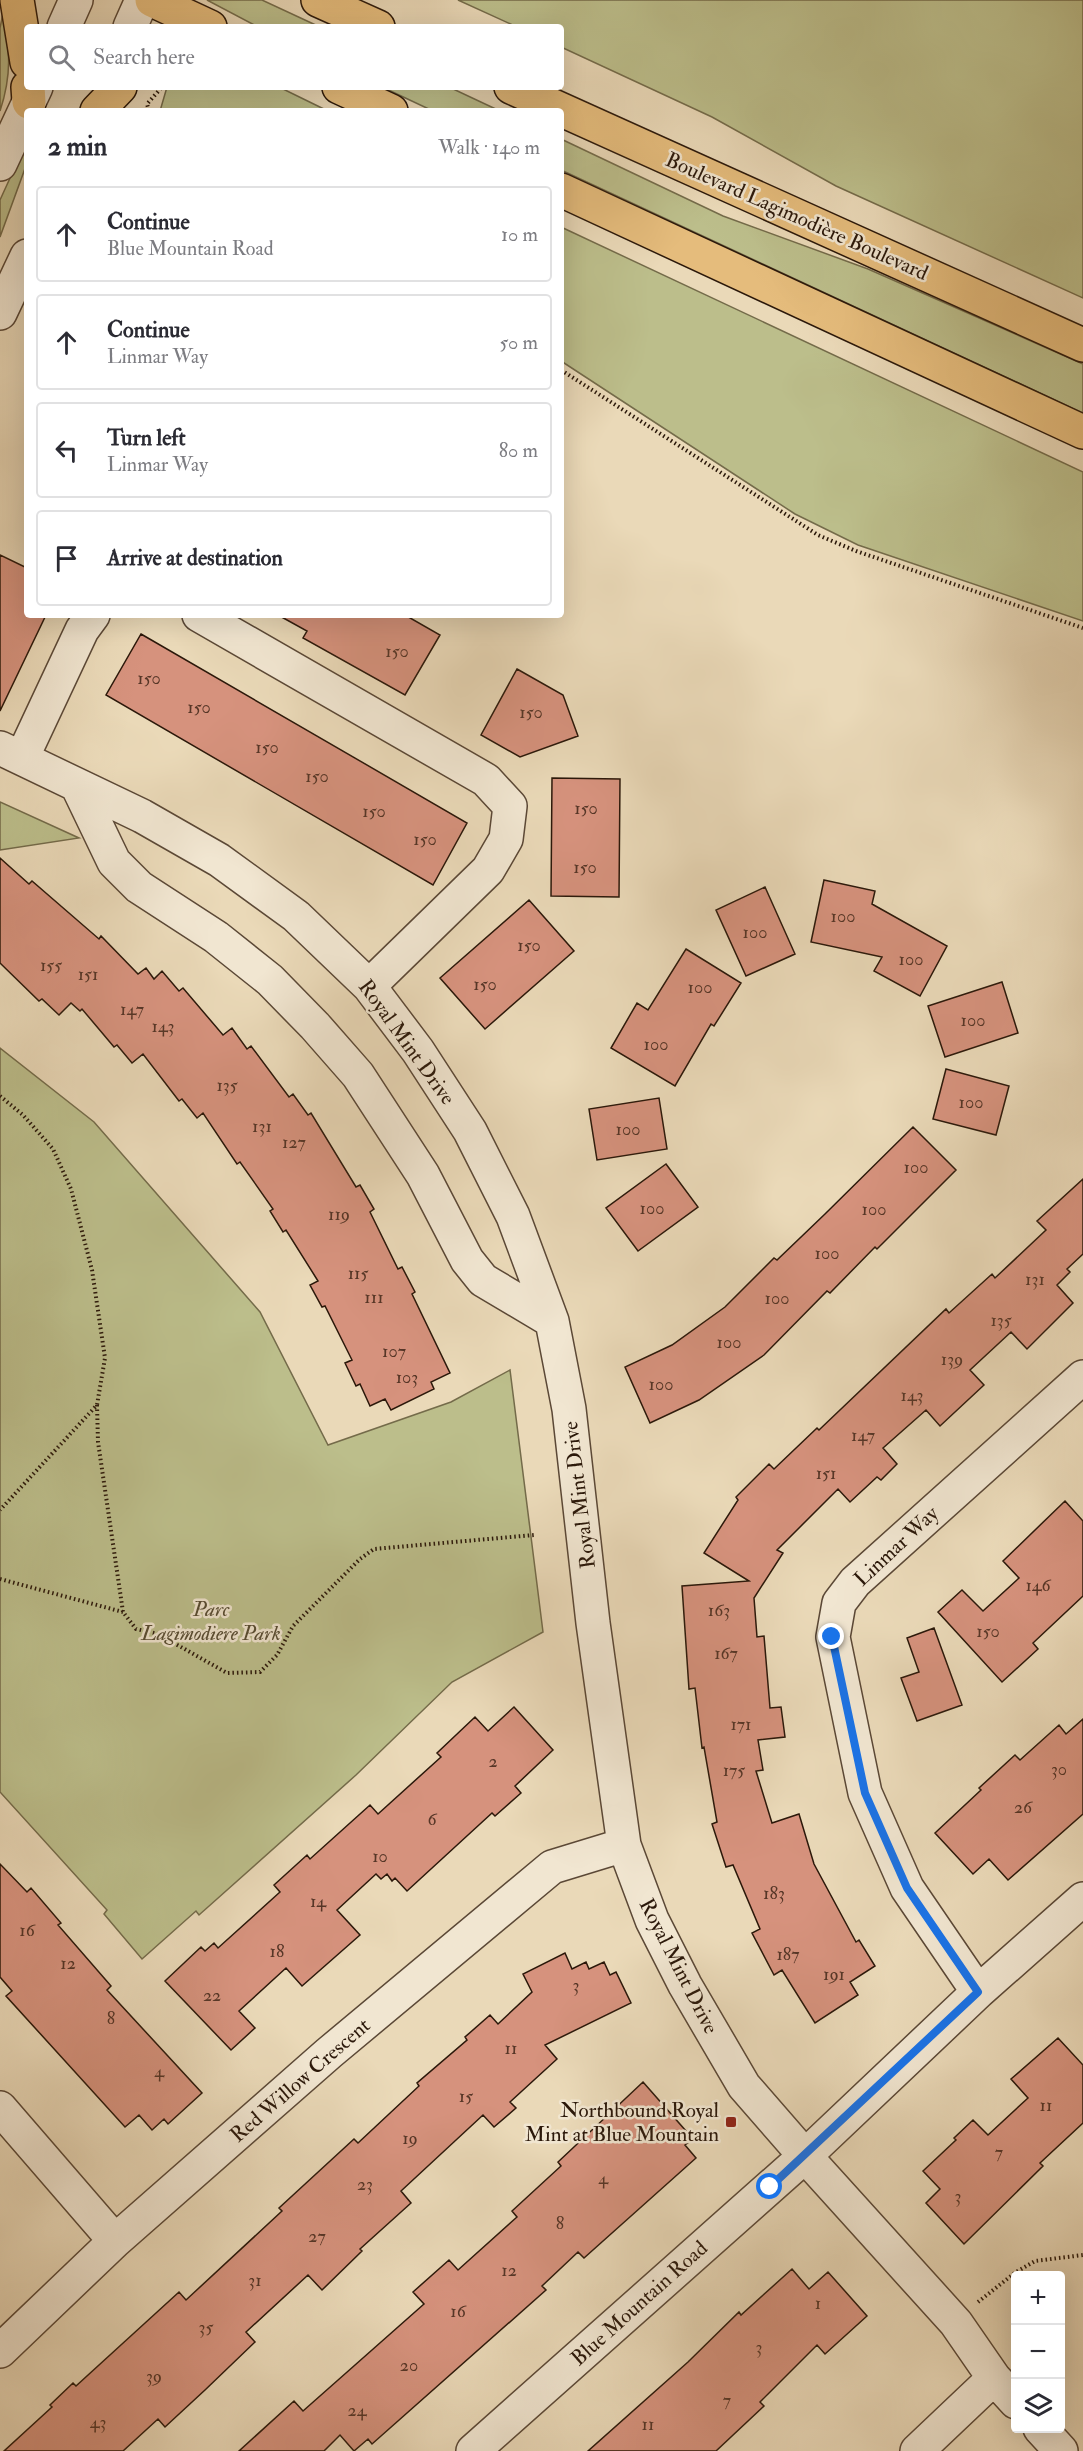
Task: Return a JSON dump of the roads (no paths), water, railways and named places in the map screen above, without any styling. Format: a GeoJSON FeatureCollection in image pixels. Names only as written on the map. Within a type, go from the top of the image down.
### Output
{"type":"FeatureCollection","features":[{"type":"Feature","properties":{"kind":"main road"},"geometry":{"type":"LineString","coordinates":[[17,0],[24,43]]}},
{"type":"Feature","properties":{"kind":"main road"},"geometry":{"type":"LineString","coordinates":[[152,0],[204,24]]}},
{"type":"Feature","properties":{"kind":"main road"},"geometry":{"type":"LineString","coordinates":[[318,0],[371,24]]}},
{"type":"Feature","properties":{"kind":"main road"},"geometry":{"type":"LineString","coordinates":[[99,108],[117,90]]}},
{"type":"Feature","properties":{"kind":"main road"},"geometry":{"type":"LineString","coordinates":[[346,90],[384,108]]}},
{"type":"Feature","properties":{"kind":"main road","name":"Boulevard Lagimodière Boulevard"},"geometry":{"type":"LineString","coordinates":[[518,90],[558,108]]}},
{"type":"Feature","properties":{"kind":"main road","name":"Boulevard Lagimodière Boulevard"},"geometry":{"type":"LineString","coordinates":[[564,111],[1083,345]]}},
{"type":"Feature","properties":{"kind":"main road"},"geometry":{"type":"LineString","coordinates":[[564,191],[1083,432]]}},
{"type":"Feature","properties":{"kind":"street"},"geometry":{"type":"LineString","coordinates":[[65,24],[76,0]]}},
{"type":"Feature","properties":{"kind":"street"},"geometry":{"type":"LineString","coordinates":[[131,24],[142,0]]}},
{"type":"Feature","properties":{"kind":"street"},"geometry":{"type":"LineString","coordinates":[[97,108],[104,90]]}},
{"type":"Feature","properties":{"kind":"street"},"geometry":{"type":"LineString","coordinates":[[24,108],[31,92]]}},
{"type":"Feature","properties":{"kind":"street"},"geometry":{"type":"LineString","coordinates":[[0,164],[24,108]]}},
{"type":"Feature","properties":{"kind":"street"},"geometry":{"type":"LineString","coordinates":[[0,313],[24,262]]}},
{"type":"Feature","properties":{"kind":"street"},"geometry":{"type":"LineString","coordinates":[[11,753],[91,618]]}},
{"type":"Feature","properties":{"kind":"street"},"geometry":{"type":"LineString","coordinates":[[205,618],[486,780],[510,806],[506,839],[488,870],[369,986]]}},
{"type":"Feature","properties":{"kind":"street","name":"Royal Mint Drive"},"geometry":{"type":"LineString","coordinates":[[11,753],[142,816],[219,860],[296,916],[369,986],[418,1051],[470,1131],[513,1216],[552,1321],[568,1409],[593,1623],[624,1845],[652,1920],[685,1985],[744,2086],[956,2323],[994,2378],[1011,2397]]}},
{"type":"Feature","properties":{"kind":"street"},"geometry":{"type":"LineString","coordinates":[[77,785],[114,862],[140,887],[216,938],[270,980],[315,1026],[358,1076],[417,1166],[467,1260],[483,1280],[552,1321]]}},
{"type":"Feature","properties":{"kind":"street","name":"Linmar Way"},"geometry":{"type":"LineString","coordinates":[[978,1992],[907,1888],[865,1793],[832,1637],[839,1603],[855,1582],[1083,1377]]}},
{"type":"Feature","properties":{"kind":"street","name":"Red Willow Crescent"},"geometry":{"type":"LineString","coordinates":[[0,2350],[115,2241],[329,2053],[552,1868],[624,1845]]}},
{"type":"Feature","properties":{"kind":"street"},"geometry":{"type":"LineString","coordinates":[[805,2156],[978,1992],[1083,1899]]}},
{"type":"Feature","properties":{"kind":"street"},"geometry":{"type":"LineString","coordinates":[[0,2108],[115,2241]]}},
{"type":"Feature","properties":{"kind":"street","name":"Blue Mountain Road"},"geometry":{"type":"LineString","coordinates":[[473,2451],[805,2156]]}},
{"type":"Feature","properties":{"kind":"street"},"geometry":{"type":"LineString","coordinates":[[917,2451],[994,2378]]}},
{"type":"Feature","properties":{"kind":"street"},"geometry":{"type":"LineString","coordinates":[[1045,2433],[1061,2451]]}},
{"type":"Feature","properties":{"kind":"place","name":"Northbound Royal Mint at Blue Mountain"},"geometry":{"type":"Point","coordinates":[731,2122]}},
{"type":"Feature","properties":{"kind":"park label","name":"Parc Lagimodiere Park"},"geometry":{"type":"Point","coordinates":[211,1621]}}]}
